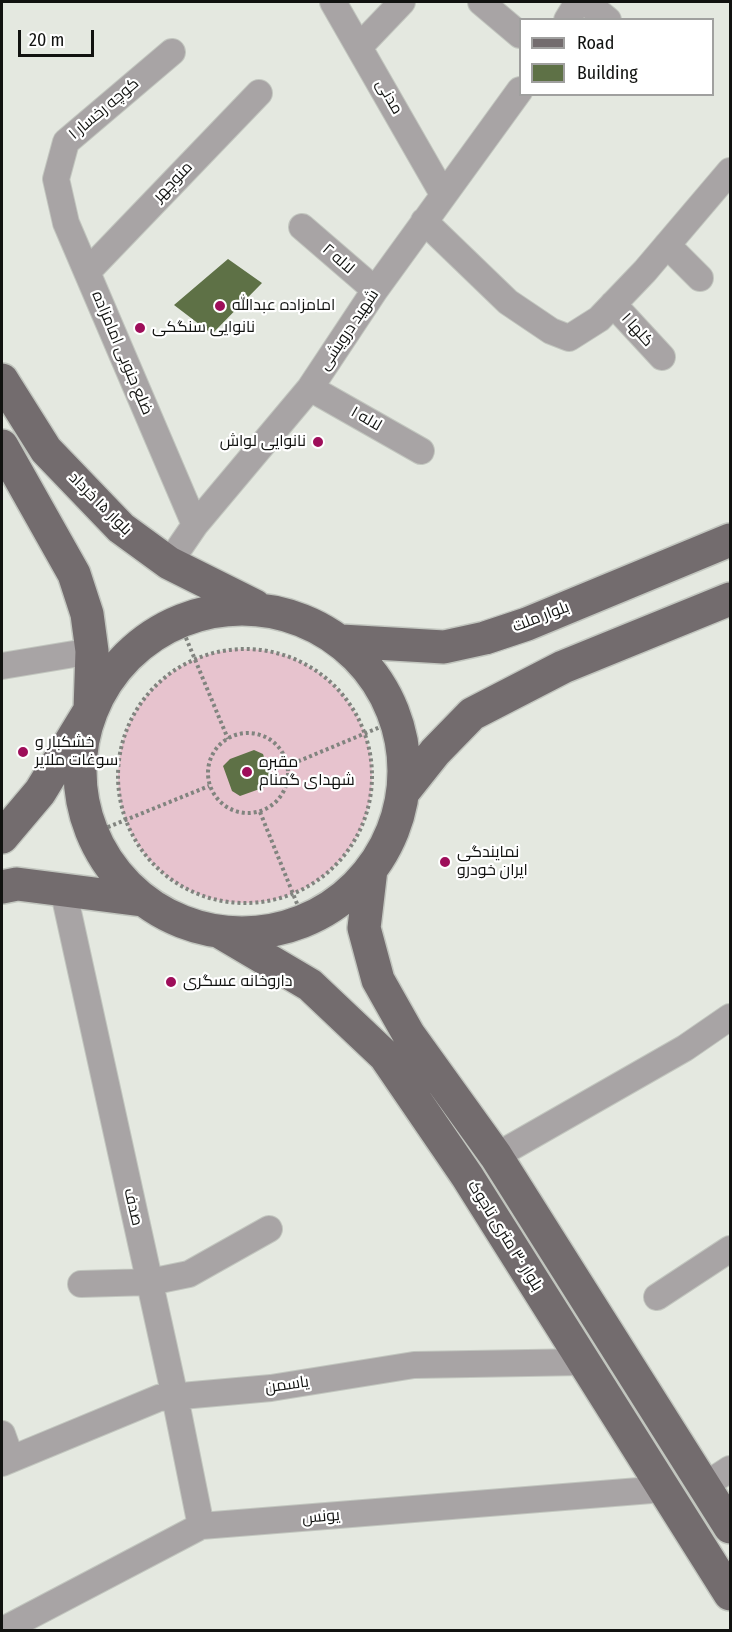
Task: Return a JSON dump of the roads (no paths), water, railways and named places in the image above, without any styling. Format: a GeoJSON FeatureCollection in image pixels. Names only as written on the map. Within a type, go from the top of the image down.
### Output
{"type":"FeatureCollection","features":[{"type":"Feature","properties":{"kind":"main road","name":"بلوار ۱۵ خرداد"},"geometry":{"type":"LineString","coordinates":[[2,380],[46,450],[121,528],[169,563],[262,609]]}},
{"type":"Feature","properties":{"kind":"main road"},"geometry":{"type":"LineString","coordinates":[[2,446],[74,574],[87,614],[92,651],[90,710],[81,740],[78,772],[81,803],[91,834],[112,870],[142,900],[179,921],[220,932],[263,932],[299,907],[341,899],[371,869],[393,832],[404,791],[404,755],[397,720],[384,690],[365,664],[341,641],[304,620],[262,609],[220,609],[179,621],[142,642],[111,673],[90,710],[40,792],[2,837]]}},
{"type":"Feature","properties":{"kind":"main road","name":"بلوار ملت"},"geometry":{"type":"LineString","coordinates":[[341,641],[444,647],[485,638],[527,624],[730,540]]}},
{"type":"Feature","properties":{"kind":"main road"},"geometry":{"type":"LineString","coordinates":[[404,791],[435,752],[472,714],[563,667],[730,599]]}},
{"type":"Feature","properties":{"kind":"main road"},"geometry":{"type":"LineString","coordinates":[[371,869],[364,928],[378,980],[409,1035],[496,1156],[718,1477],[730,1527]]}},
{"type":"Feature","properties":{"kind":"main road"},"geometry":{"type":"LineString","coordinates":[[2,887],[17,884],[142,900]]}},
{"type":"Feature","properties":{"kind":"main road","name":"بلوار ۳۰ متری تاجوک"},"geometry":{"type":"LineString","coordinates":[[220,932],[310,985],[385,1056],[467,1176],[730,1594]]}},
{"type":"Feature","properties":{"kind":"street","name":"مدنی"},"geometry":{"type":"LineString","coordinates":[[333,2],[443,194]]}},
{"type":"Feature","properties":{"kind":"street"},"geometry":{"type":"LineString","coordinates":[[360,46],[402,2]]}},
{"type":"Feature","properties":{"kind":"street"},"geometry":{"type":"LineString","coordinates":[[481,2],[519,34]]}},
{"type":"Feature","properties":{"kind":"street"},"geometry":{"type":"LineString","coordinates":[[568,18],[578,2]]}},
{"type":"Feature","properties":{"kind":"street"},"geometry":{"type":"LineString","coordinates":[[586,2],[606,18]]}},
{"type":"Feature","properties":{"kind":"street","name":"کوچه رخسار ۱"},"geometry":{"type":"LineString","coordinates":[[56,179],[66,142],[172,52]]}},
{"type":"Feature","properties":{"kind":"street","name":"شهید درویشی"},"geometry":{"type":"LineString","coordinates":[[169,563],[195,525],[310,388],[375,290],[519,91]]}},
{"type":"Feature","properties":{"kind":"street","name":"منوچهر"},"geometry":{"type":"LineString","coordinates":[[88,271],[259,93]]}},
{"type":"Feature","properties":{"kind":"street"},"geometry":{"type":"LineString","coordinates":[[424,221],[508,302],[551,331],[569,338],[599,319],[668,245],[730,171]]}},
{"type":"Feature","properties":{"kind":"street","name":"ضلع جنوبی امامزاده"},"geometry":{"type":"LineString","coordinates":[[56,179],[66,223],[195,525]]}},
{"type":"Feature","properties":{"kind":"street","name":"لاله ۲"},"geometry":{"type":"LineString","coordinates":[[302,227],[375,290]]}},
{"type":"Feature","properties":{"kind":"street"},"geometry":{"type":"LineString","coordinates":[[668,245],[700,278]]}},
{"type":"Feature","properties":{"kind":"street","name":"کلها ۱"},"geometry":{"type":"LineString","coordinates":[[613,304],[662,357]]}},
{"type":"Feature","properties":{"kind":"street","name":"لاله ۱"},"geometry":{"type":"LineString","coordinates":[[310,388],[421,451]]}},
{"type":"Feature","properties":{"kind":"street"},"geometry":{"type":"LineString","coordinates":[[2,666],[92,651]]}},
{"type":"Feature","properties":{"kind":"street","name":"صدف"},"geometry":{"type":"LineString","coordinates":[[63,889],[175,1397],[201,1526]]}},
{"type":"Feature","properties":{"kind":"street"},"geometry":{"type":"LineString","coordinates":[[496,1156],[685,1048],[730,1017]]}},
{"type":"Feature","properties":{"kind":"street"},"geometry":{"type":"LineString","coordinates":[[81,1284],[150,1282],[189,1275],[269,1229]]}},
{"type":"Feature","properties":{"kind":"street"},"geometry":{"type":"LineString","coordinates":[[657,1297],[730,1249]]}},
{"type":"Feature","properties":{"kind":"street","name":"یاسمن"},"geometry":{"type":"LineString","coordinates":[[6,1461],[159,1398],[271,1388],[414,1365],[584,1362]]}},
{"type":"Feature","properties":{"kind":"street"},"geometry":{"type":"LineString","coordinates":[[2,1434],[6,1461]]}},
{"type":"Feature","properties":{"kind":"street","name":"یونس"},"geometry":{"type":"LineString","coordinates":[[3,1630],[201,1526],[664,1489]]}},
{"type":"Feature","properties":{"kind":"place","name":"امامزاده عبدالله"},"geometry":{"type":"Point","coordinates":[220,306]}},
{"type":"Feature","properties":{"kind":"place","name":"نانوایی سنگکی"},"geometry":{"type":"Point","coordinates":[140,328]}},
{"type":"Feature","properties":{"kind":"place","name":"نانوایی لواش"},"geometry":{"type":"Point","coordinates":[318,442]}},
{"type":"Feature","properties":{"kind":"place","name":"خشکبار و سوغات ملایر"},"geometry":{"type":"Point","coordinates":[23,752]}},
{"type":"Feature","properties":{"kind":"place","name":"مقبره شهدای گمنام"},"geometry":{"type":"Point","coordinates":[247,772]}},
{"type":"Feature","properties":{"kind":"place","name":"نمایندگی ایران خودرو"},"geometry":{"type":"Point","coordinates":[445,862]}},
{"type":"Feature","properties":{"kind":"place","name":"داروخانه عسگری"},"geometry":{"type":"Point","coordinates":[171,982]}}]}
